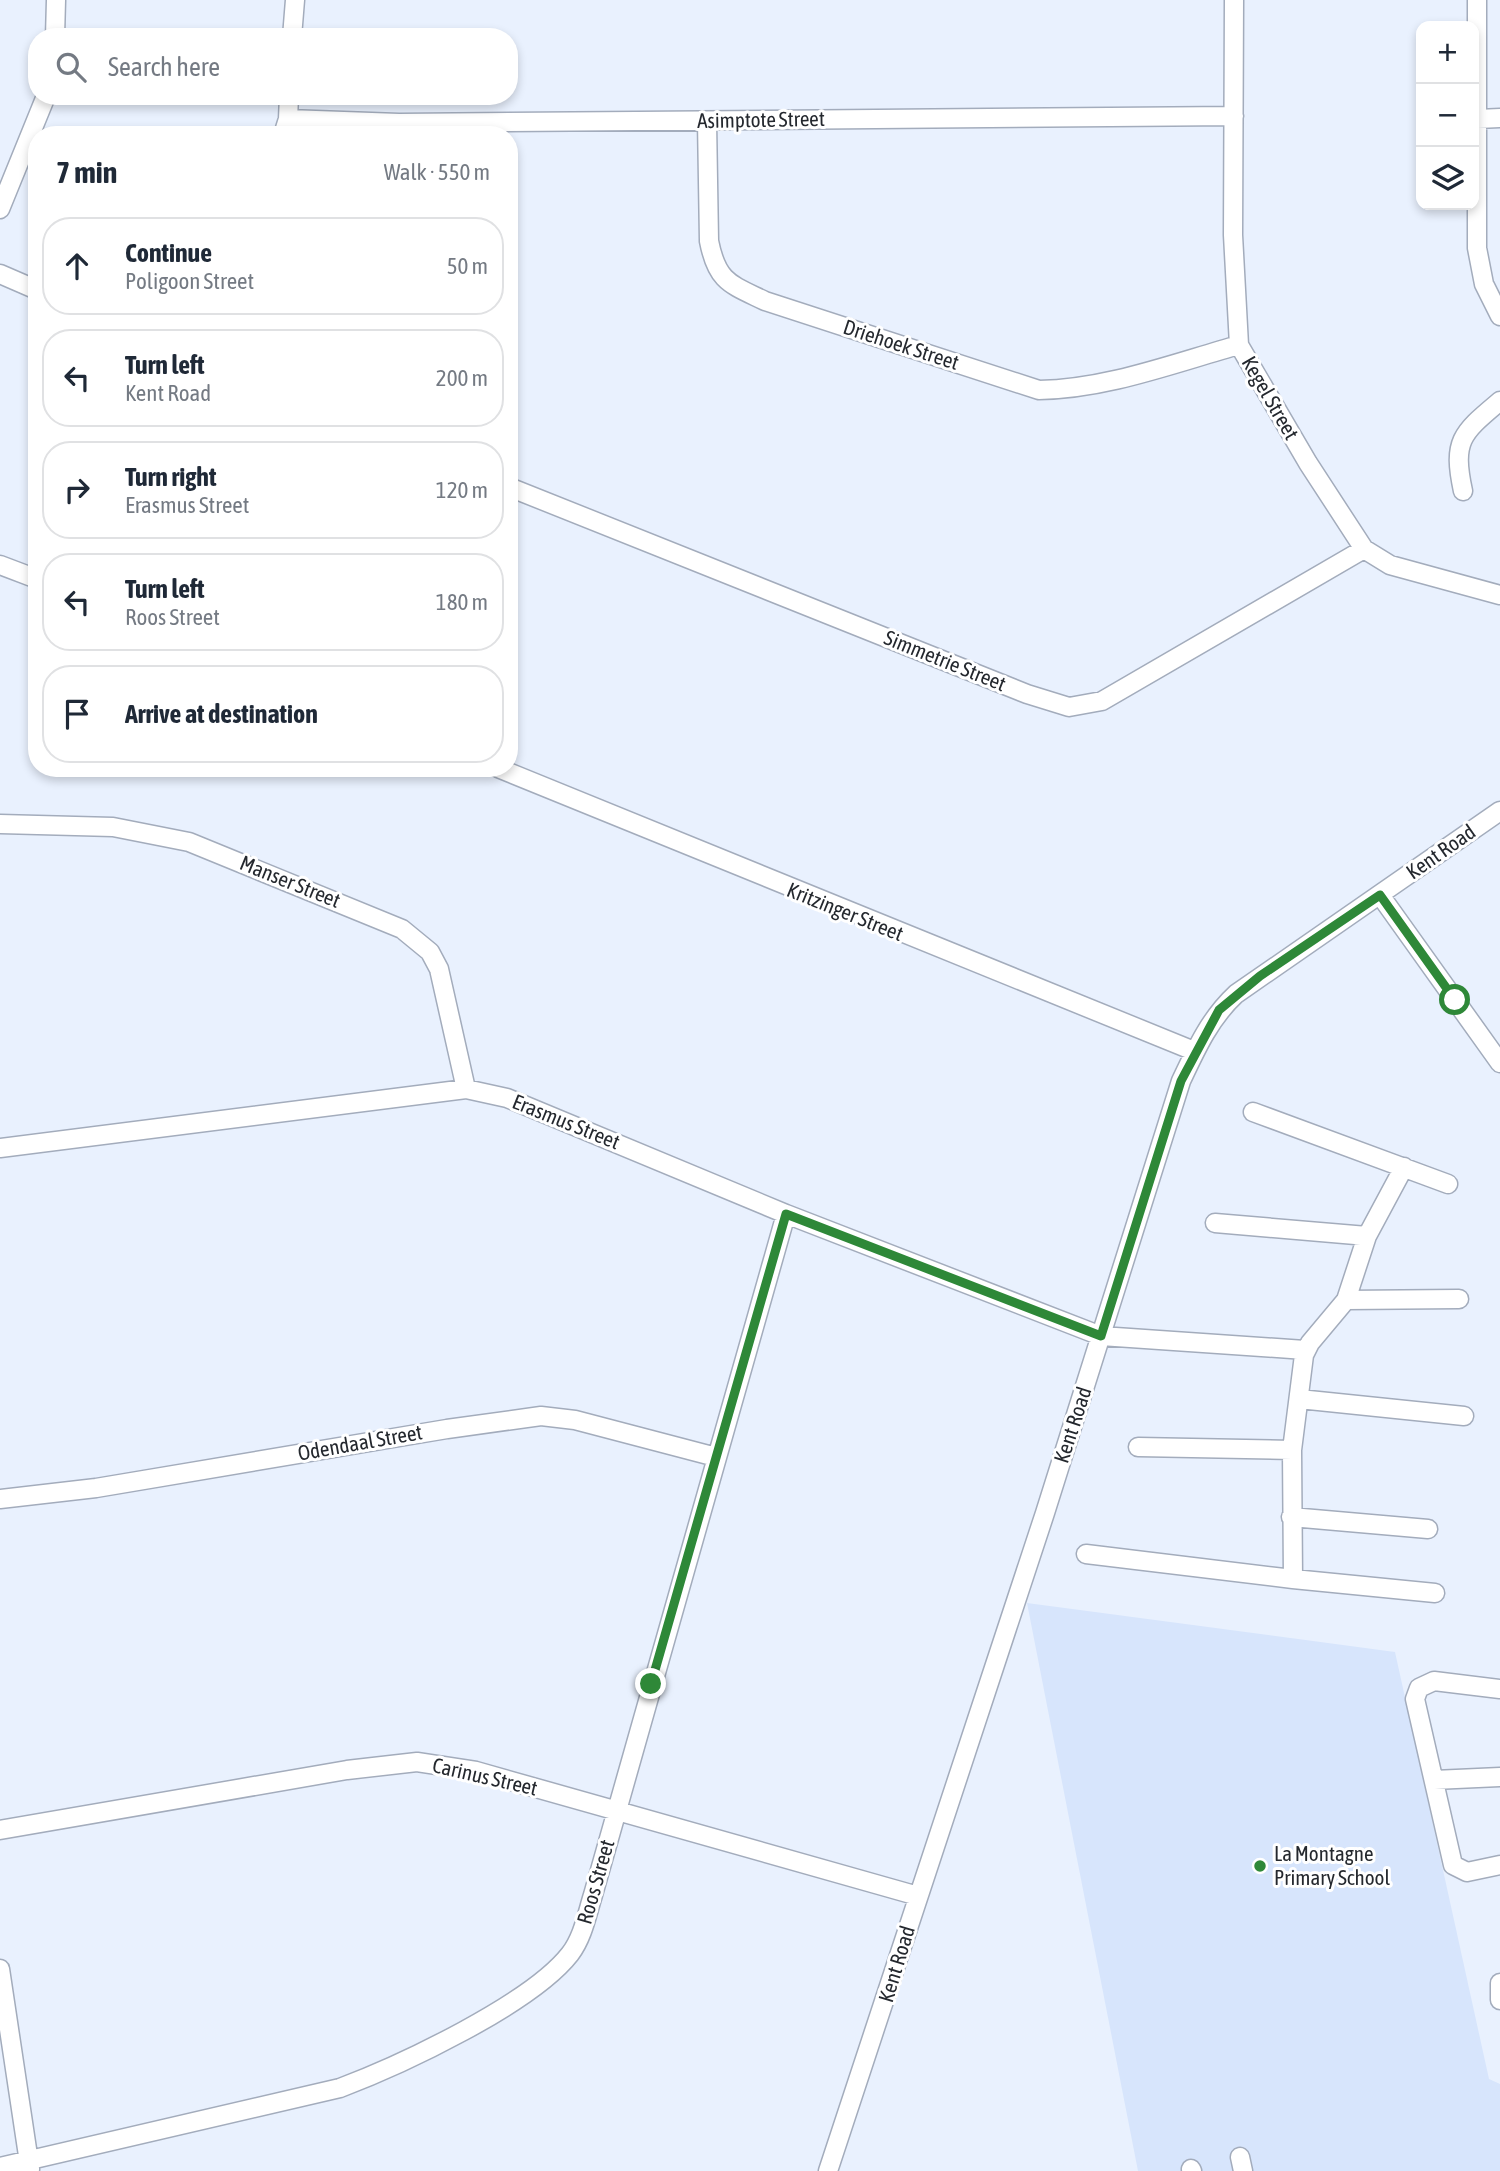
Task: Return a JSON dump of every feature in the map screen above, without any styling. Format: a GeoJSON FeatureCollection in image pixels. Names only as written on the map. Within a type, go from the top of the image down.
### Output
{"type":"FeatureCollection","features":[{"type":"Feature","properties":{"kind":"street"},"geometry":{"type":"LineString","coordinates":[[55,28],[56,0]]}},
{"type":"Feature","properties":{"kind":"street"},"geometry":{"type":"LineString","coordinates":[[293,28],[295,0]]}},
{"type":"Feature","properties":{"kind":"street","name":"Kegel Street"},"geometry":{"type":"LineString","coordinates":[[1234,0],[1233,235],[1239,345],[1308,463],[1364,550],[1390,565],[1500,595]]}},
{"type":"Feature","properties":{"kind":"street"},"geometry":{"type":"LineString","coordinates":[[1477,0],[1478,84]]}},
{"type":"Feature","properties":{"kind":"street"},"geometry":{"type":"LineString","coordinates":[[35,126],[43,105]]}},
{"type":"Feature","properties":{"kind":"street"},"geometry":{"type":"LineString","coordinates":[[286,126],[288,105]]}},
{"type":"Feature","properties":{"kind":"street","name":"Asimptote Street"},"geometry":{"type":"LineString","coordinates":[[314,126],[1234,116]]}},
{"type":"Feature","properties":{"kind":"street"},"geometry":{"type":"LineString","coordinates":[[1479,119],[1500,118]]}},
{"type":"Feature","properties":{"kind":"street","name":"Driehoek Street"},"geometry":{"type":"LineString","coordinates":[[707,121],[709,241],[713,260],[719,274],[728,283],[765,301],[1039,390],[1070,389],[1104,382],[1239,345]]}},
{"type":"Feature","properties":{"kind":"street"},"geometry":{"type":"LineString","coordinates":[[0,209],[28,142]]}},
{"type":"Feature","properties":{"kind":"street"},"geometry":{"type":"LineString","coordinates":[[1478,147],[1479,266],[1500,316]]}},
{"type":"Feature","properties":{"kind":"street"},"geometry":{"type":"LineString","coordinates":[[0,274],[28,286]]}},
{"type":"Feature","properties":{"kind":"street"},"geometry":{"type":"LineString","coordinates":[[1463,491],[1457,464],[1458,444],[1470,425],[1500,401]]}},
{"type":"Feature","properties":{"kind":"street","name":"Simmetrie Street"},"geometry":{"type":"LineString","coordinates":[[518,491],[1015,689],[1069,707],[1102,701],[1364,550]]}},
{"type":"Feature","properties":{"kind":"street"},"geometry":{"type":"LineString","coordinates":[[0,565],[28,576]]}},
{"type":"Feature","properties":{"kind":"street","name":"Kritzinger Street"},"geometry":{"type":"LineString","coordinates":[[518,776],[1194,1051]]}},
{"type":"Feature","properties":{"kind":"street","name":"Kent Road"},"geometry":{"type":"LineString","coordinates":[[828,2171],[1101,1336],[1181,1081],[1194,1051],[1219,1010],[1236,994],[1500,811]]}},
{"type":"Feature","properties":{"kind":"street","name":"Manser Street"},"geometry":{"type":"LineString","coordinates":[[0,824],[113,827],[170,837],[250,865],[402,929],[430,951],[439,969],[449,1001],[466,1089]]}},
{"type":"Feature","properties":{"kind":"street"},"geometry":{"type":"LineString","coordinates":[[1380,895],[1500,1063]]}},
{"type":"Feature","properties":{"kind":"street","name":"Erasmus Street"},"geometry":{"type":"LineString","coordinates":[[0,1149],[466,1089],[507,1098],[786,1214],[1101,1336],[1305,1350]]}},
{"type":"Feature","properties":{"kind":"street"},"geometry":{"type":"LineString","coordinates":[[1253,1112],[1448,1184]]}},
{"type":"Feature","properties":{"kind":"street"},"geometry":{"type":"LineString","coordinates":[[1293,1579],[1292,1450],[1305,1350],[1346,1300],[1367,1236],[1404,1167]]}},
{"type":"Feature","properties":{"kind":"street","name":"Roos Street"},"geometry":{"type":"LineString","coordinates":[[0,2167],[30,2166],[340,2088],[388,2070],[541,1983],[572,1951],[593,1895],[615,1809],[786,1214]]}},
{"type":"Feature","properties":{"kind":"street"},"geometry":{"type":"LineString","coordinates":[[1215,1223],[1367,1236]]}},
{"type":"Feature","properties":{"kind":"street"},"geometry":{"type":"LineString","coordinates":[[1346,1300],[1459,1299]]}},
{"type":"Feature","properties":{"kind":"street"},"geometry":{"type":"LineString","coordinates":[[1298,1399],[1464,1416]]}},
{"type":"Feature","properties":{"kind":"street","name":"Odendaal Street"},"geometry":{"type":"LineString","coordinates":[[0,1500],[96,1488],[447,1429],[541,1416],[575,1420],[716,1457]]}},
{"type":"Feature","properties":{"kind":"street"},"geometry":{"type":"LineString","coordinates":[[1138,1447],[1292,1450]]}},
{"type":"Feature","properties":{"kind":"street"},"geometry":{"type":"LineString","coordinates":[[1291,1517],[1428,1529]]}},
{"type":"Feature","properties":{"kind":"street"},"geometry":{"type":"LineString","coordinates":[[1086,1553],[1293,1579],[1435,1593]]}},
{"type":"Feature","properties":{"kind":"street"},"geometry":{"type":"LineString","coordinates":[[1500,1689],[1434,1681],[1419,1688],[1415,1699],[1454,1867],[1467,1872],[1500,1865]]}},
{"type":"Feature","properties":{"kind":"street","name":"Carinus Street"},"geometry":{"type":"LineString","coordinates":[[0,1830],[395,1763],[436,1763],[476,1771],[615,1809],[918,1896]]}},
{"type":"Feature","properties":{"kind":"street"},"geometry":{"type":"LineString","coordinates":[[1434,1780],[1500,1777]]}},
{"type":"Feature","properties":{"kind":"street"},"geometry":{"type":"LineString","coordinates":[[0,1969],[30,2166]]}},
{"type":"Feature","properties":{"kind":"street"},"geometry":{"type":"LineString","coordinates":[[1500,1983],[1500,2000]]}},
{"type":"Feature","properties":{"kind":"shaded area","name":"La Montagne Primary School"},"geometry":{"type":"Polygon","coordinates":[[[1027,1603],[1395,1652],[1489,2079],[1500,2084],[1500,2171],[1138,2171],[1027,1603]]]}},
{"type":"Feature","properties":{"kind":"place","name":"La Montagne Primary School"},"geometry":{"type":"Point","coordinates":[1260,1866]}},
{"type":"Feature","properties":{"kind":"route"},"geometry":{"type":"LineString","coordinates":[[651,1684],[786,1214],[1101,1336],[1181,1081],[1194,1051],[1219,1010],[1260,976],[1380,895],[1455,1000]]}}]}
